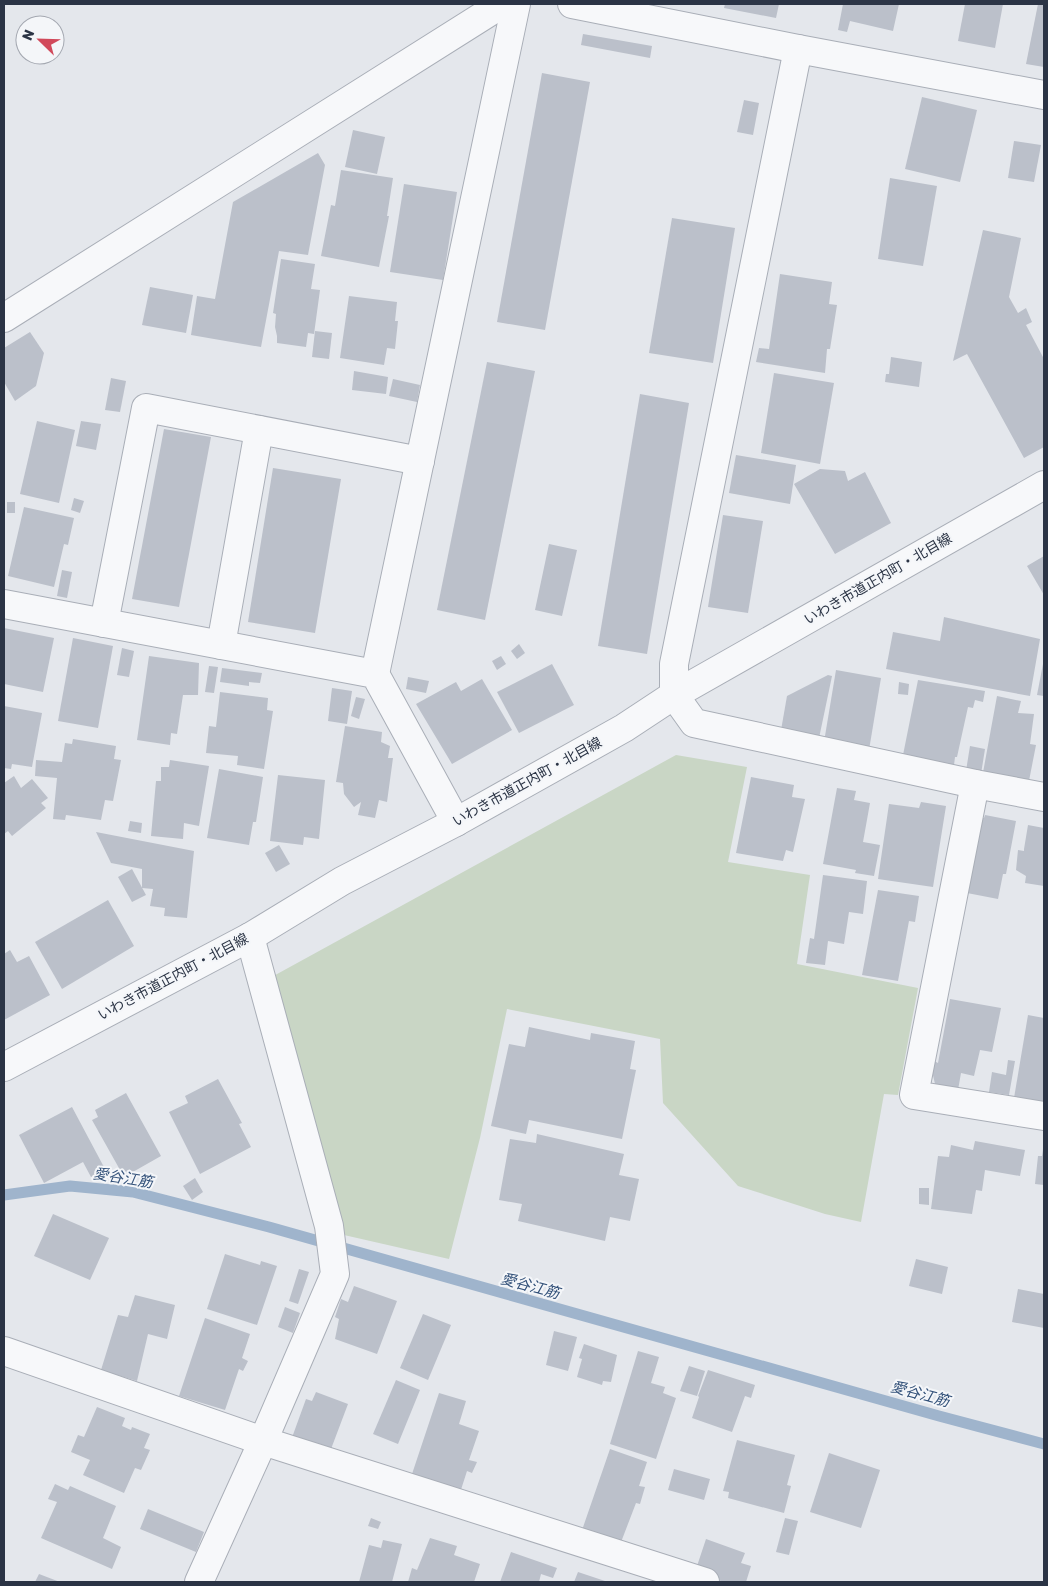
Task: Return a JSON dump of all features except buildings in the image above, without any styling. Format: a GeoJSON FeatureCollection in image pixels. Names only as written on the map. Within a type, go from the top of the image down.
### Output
{"type":"FeatureCollection","features":[{"type":"Feature","properties":{"kind":"street"},"geometry":{"type":"LineString","coordinates":[[4,318],[502,4]]}},
{"type":"Feature","properties":{"kind":"street"},"geometry":{"type":"LineString","coordinates":[[456,822],[375,674],[516,4]]}},
{"type":"Feature","properties":{"kind":"street"},"geometry":{"type":"LineString","coordinates":[[572,4],[1044,95]]}},
{"type":"Feature","properties":{"kind":"street"},"geometry":{"type":"LineString","coordinates":[[798,49],[674,664],[674,695],[694,723],[975,784],[1044,797]]}},
{"type":"Feature","properties":{"kind":"street"},"geometry":{"type":"LineString","coordinates":[[104,622],[146,408],[420,461]]}},
{"type":"Feature","properties":{"kind":"street"},"geometry":{"type":"LineString","coordinates":[[221,645],[259,430]]}},
{"type":"Feature","properties":{"kind":"street","name":"いわき市道正内町・北目線"},"geometry":{"type":"LineString","coordinates":[[4,1067],[250,937],[342,881],[456,822],[624,728],[674,695],[1044,485]]}},
{"type":"Feature","properties":{"kind":"street"},"geometry":{"type":"LineString","coordinates":[[4,604],[375,674]]}},
{"type":"Feature","properties":{"kind":"street"},"geometry":{"type":"LineString","coordinates":[[975,784],[914,1095],[1044,1116]]}},
{"type":"Feature","properties":{"kind":"street"},"geometry":{"type":"LineString","coordinates":[[198,1582],[263,1441],[335,1274],[329,1226],[250,937]]}},
{"type":"Feature","properties":{"kind":"street"},"geometry":{"type":"LineString","coordinates":[[4,1351],[263,1441],[705,1582]]}},
{"type":"Feature","properties":{"kind":"green space"},"geometry":{"type":"Polygon","coordinates":[[[676,755],[747,767],[728,862],[810,875],[797,964],[918,988],[898,1095],[884,1094],[861,1222],[825,1214],[738,1186],[663,1103],[660,1039],[507,1009],[480,1138],[449,1259],[344,1235],[268,979],[676,755]]]}},
{"type":"Feature","properties":{"kind":"waterway","name":"愛谷江筋"},"geometry":{"type":"LineString","coordinates":[[4,1195],[70,1186],[133,1192],[269,1227],[1044,1444]]}}]}
